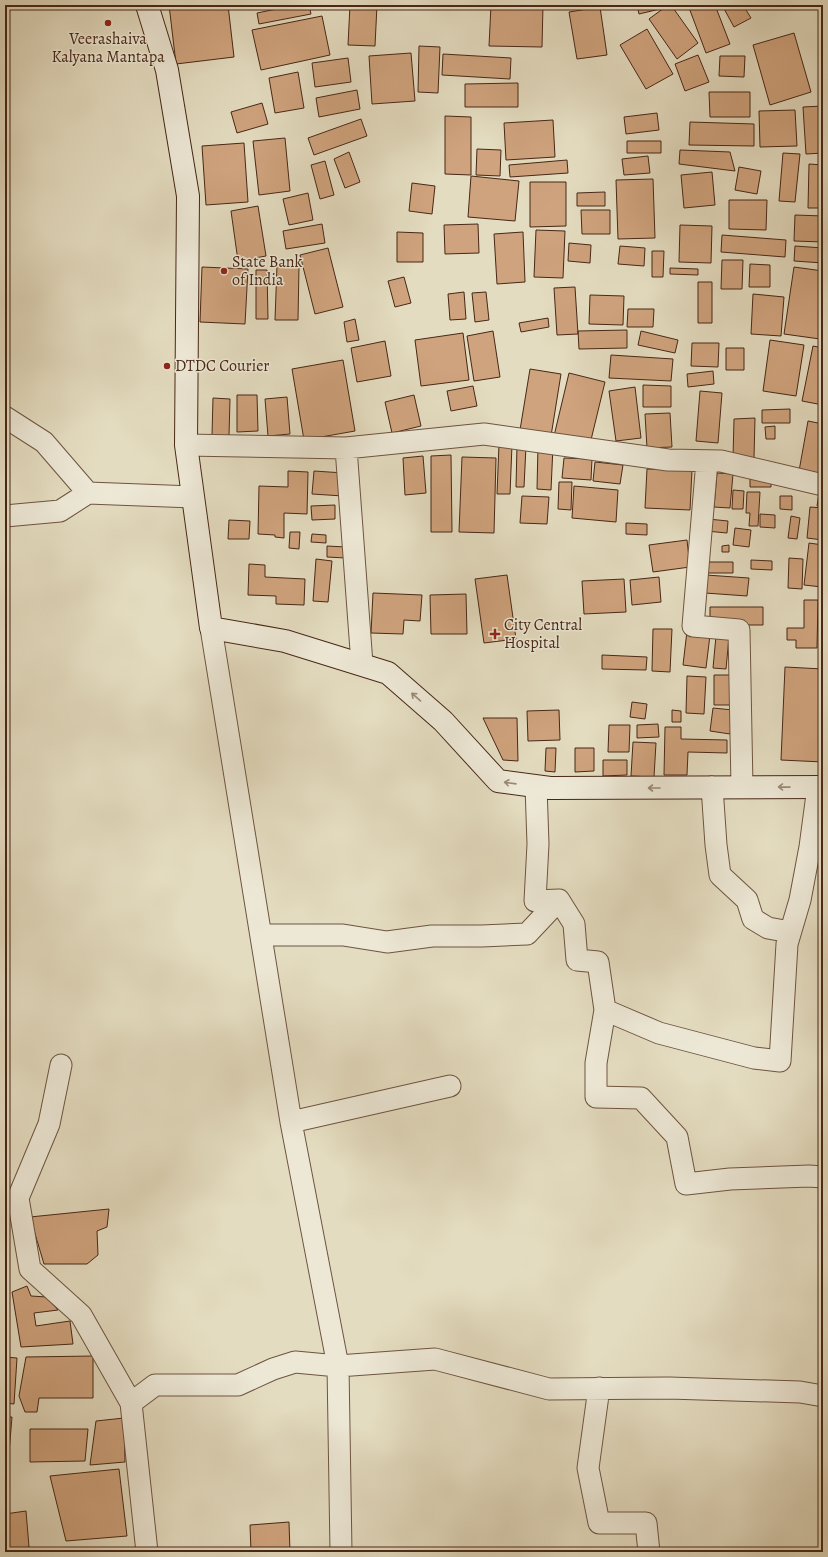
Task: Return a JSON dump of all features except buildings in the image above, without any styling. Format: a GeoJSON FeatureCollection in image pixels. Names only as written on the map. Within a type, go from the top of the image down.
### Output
{"type":"FeatureCollection","features":[{"type":"Feature","properties":{"kind":"main road"},"geometry":{"type":"LineString","coordinates":[[146,5],[167,70],[188,196],[186,445],[211,628],[285,641],[388,672],[443,721],[498,781],[550,788],[820,787]]}},
{"type":"Feature","properties":{"kind":"street"},"geometry":{"type":"LineString","coordinates":[[5,417],[44,442],[88,493]]}},
{"type":"Feature","properties":{"kind":"street"},"geometry":{"type":"LineString","coordinates":[[186,445],[346,448],[484,434],[668,460],[721,461],[823,485]]}},
{"type":"Feature","properties":{"kind":"street"},"geometry":{"type":"LineString","coordinates":[[346,448],[362,664]]}},
{"type":"Feature","properties":{"kind":"street"},"geometry":{"type":"LineString","coordinates":[[707,461],[693,626],[739,630],[742,787]]}},
{"type":"Feature","properties":{"kind":"street"},"geometry":{"type":"LineString","coordinates":[[5,516],[60,511],[88,493],[193,497]]}},
{"type":"Feature","properties":{"kind":"street"},"geometry":{"type":"LineString","coordinates":[[211,628],[291,1122],[338,1366],[341,1552]]}},
{"type":"Feature","properties":{"kind":"street"},"geometry":{"type":"LineString","coordinates":[[536,786],[538,844],[535,901],[559,900]]}},
{"type":"Feature","properties":{"kind":"street"},"geometry":{"type":"LineString","coordinates":[[712,787],[716,845],[720,874],[747,900],[754,919],[768,928],[790,932]]}},
{"type":"Feature","properties":{"kind":"street"},"geometry":{"type":"LineString","coordinates":[[605,1010],[659,1033],[754,1058],[780,1061],[787,944],[800,900],[820,787]]}},
{"type":"Feature","properties":{"kind":"street"},"geometry":{"type":"LineString","coordinates":[[261,934],[343,935],[387,942],[432,936],[527,934],[559,900]]}},
{"type":"Feature","properties":{"kind":"street"},"geometry":{"type":"LineString","coordinates":[[559,900],[574,924],[577,960],[598,962],[605,1010],[596,1063],[596,1097],[641,1098],[677,1137],[686,1184],[730,1179],[809,1176],[823,1177]]}},
{"type":"Feature","properties":{"kind":"street"},"geometry":{"type":"LineString","coordinates":[[60,1065],[49,1124],[18,1198],[30,1268],[81,1315],[131,1403],[148,1552]]}},
{"type":"Feature","properties":{"kind":"street"},"geometry":{"type":"LineString","coordinates":[[291,1122],[450,1086]]}},
{"type":"Feature","properties":{"kind":"street"},"geometry":{"type":"LineString","coordinates":[[131,1403],[155,1385],[238,1385],[273,1369],[295,1362],[338,1366],[435,1359],[549,1389],[669,1388],[800,1392],[823,1396]]}},
{"type":"Feature","properties":{"kind":"street"},"geometry":{"type":"LineString","coordinates":[[599,1388],[588,1468],[599,1523],[646,1524],[649,1552]]}},
{"type":"Feature","properties":{"kind":"place","name":"Veerashaiva Kalyana Mantapa"},"geometry":{"type":"Point","coordinates":[108,23]}},
{"type":"Feature","properties":{"kind":"place","name":"State Bank of India"},"geometry":{"type":"Point","coordinates":[224,271]}},
{"type":"Feature","properties":{"kind":"place","name":"DTDC Courier"},"geometry":{"type":"Point","coordinates":[167,366]}},
{"type":"Feature","properties":{"kind":"place","name":"City Central Hospital"},"geometry":{"type":"Point","coordinates":[495,634]}}]}
